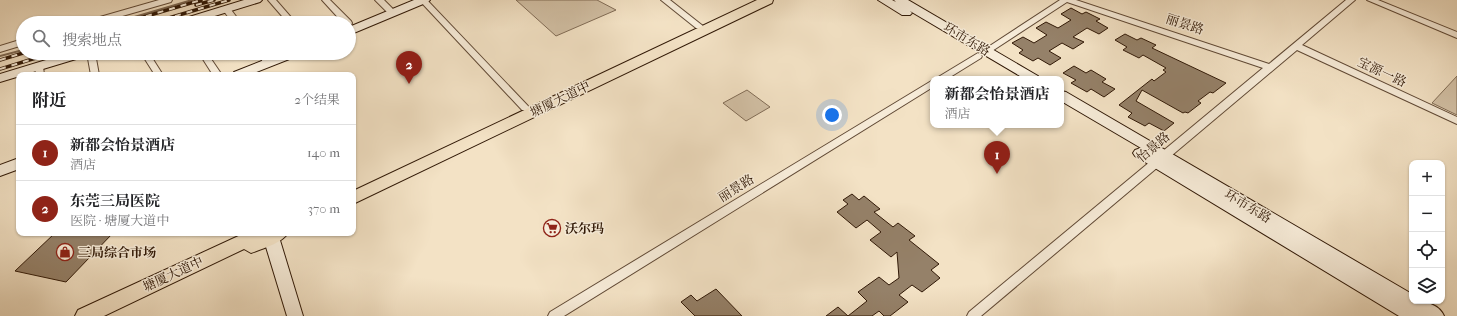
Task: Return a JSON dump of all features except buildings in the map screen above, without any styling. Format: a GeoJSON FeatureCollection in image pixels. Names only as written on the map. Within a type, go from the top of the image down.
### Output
{"type":"FeatureCollection","features":[{"type":"Feature","properties":{"kind":"main road"},"geometry":{"type":"LineString","coordinates":[[204,16],[256,0]]}},
{"type":"Feature","properties":{"kind":"main road"},"geometry":{"type":"LineString","coordinates":[[356,25],[393,13],[423,0]]}},
{"type":"Feature","properties":{"kind":"main road","name":"塘厦大道中"},"geometry":{"type":"LineString","coordinates":[[356,188],[754,0]]}},
{"type":"Feature","properties":{"kind":"main road","name":"塘厦大道中"},"geometry":{"type":"LineString","coordinates":[[356,197],[767,0]]}},
{"type":"Feature","properties":{"kind":"main road","name":"环市东路"},"geometry":{"type":"LineString","coordinates":[[884,0],[1028,76]]}},
{"type":"Feature","properties":{"kind":"main road","name":"环市东路"},"geometry":{"type":"LineString","coordinates":[[900,0],[982,53],[1012,76]]}},
{"type":"Feature","properties":{"kind":"main road"},"geometry":{"type":"LineString","coordinates":[[39,70],[64,60]]}},
{"type":"Feature","properties":{"kind":"main road"},"geometry":{"type":"LineString","coordinates":[[243,72],[261,60]]}},
{"type":"Feature","properties":{"kind":"main road"},"geometry":{"type":"LineString","coordinates":[[0,78],[16,75]]}},
{"type":"Feature","properties":{"kind":"main road","name":"环市东路"},"geometry":{"type":"LineString","coordinates":[[1064,97],[1160,159],[1413,316]]}},
{"type":"Feature","properties":{"kind":"main road","name":"环市东路"},"geometry":{"type":"LineString","coordinates":[[1064,108],[1160,159],[1436,316]]}},
{"type":"Feature","properties":{"kind":"main road"},"geometry":{"type":"LineString","coordinates":[[0,171],[16,164]]}},
{"type":"Feature","properties":{"kind":"main road","name":"塘厦大道中"},"geometry":{"type":"LineString","coordinates":[[85,316],[266,236]]}},
{"type":"Feature","properties":{"kind":"main road","name":"塘厦大道中"},"geometry":{"type":"LineString","coordinates":[[106,316],[267,236]]}},
{"type":"Feature","properties":{"kind":"main road"},"geometry":{"type":"LineString","coordinates":[[272,236],[295,316]]}},
{"type":"Feature","properties":{"kind":"street"},"geometry":{"type":"LineString","coordinates":[[113,16],[168,0]]}},
{"type":"Feature","properties":{"kind":"street"},"geometry":{"type":"LineString","coordinates":[[272,0],[286,16]]}},
{"type":"Feature","properties":{"kind":"street"},"geometry":{"type":"LineString","coordinates":[[326,0],[340,16]]}},
{"type":"Feature","properties":{"kind":"street"},"geometry":{"type":"LineString","coordinates":[[379,0],[393,13]]}},
{"type":"Feature","properties":{"kind":"street"},"geometry":{"type":"LineString","coordinates":[[423,0],[525,108]]}},
{"type":"Feature","properties":{"kind":"street"},"geometry":{"type":"LineString","coordinates":[[665,0],[699,26]]}},
{"type":"Feature","properties":{"kind":"street","name":"丽景路"},"geometry":{"type":"LineString","coordinates":[[945,76],[1067,0],[1271,68]]}},
{"type":"Feature","properties":{"kind":"street","name":"怡景路"},"geometry":{"type":"LineString","coordinates":[[973,316],[1352,0]]}},
{"type":"Feature","properties":{"kind":"street"},"geometry":{"type":"LineString","coordinates":[[1371,0],[1457,35]]}},
{"type":"Feature","properties":{"kind":"street"},"geometry":{"type":"LineString","coordinates":[[226,9],[232,16]]}},
{"type":"Feature","properties":{"kind":"street"},"geometry":{"type":"LineString","coordinates":[[0,49],[16,44]]}},
{"type":"Feature","properties":{"kind":"street","name":"宝源一路"},"geometry":{"type":"LineString","coordinates":[[1296,46],[1457,121]]}},
{"type":"Feature","properties":{"kind":"street"},"geometry":{"type":"LineString","coordinates":[[92,60],[94,72]]}},
{"type":"Feature","properties":{"kind":"street"},"geometry":{"type":"LineString","coordinates":[[149,60],[157,72]]}},
{"type":"Feature","properties":{"kind":"street"},"geometry":{"type":"LineString","coordinates":[[208,60],[216,72]]}},
{"type":"Feature","properties":{"kind":"street","name":"丽景路"},"geometry":{"type":"LineString","coordinates":[[554,316],[930,85]]}},
{"type":"Feature","properties":{"kind":"shaded area"},"geometry":{"type":"Polygon","coordinates":[[[516,0],[597,0],[616,10],[556,36],[516,0]]]}},
{"type":"Feature","properties":{"kind":"shaded area"},"geometry":{"type":"Polygon","coordinates":[[[1457,76],[1457,115],[1432,103],[1457,76]]]}},
{"type":"Feature","properties":{"kind":"shaded area"},"geometry":{"type":"Polygon","coordinates":[[[747,90],[770,107],[746,121],[723,103],[747,90]]]}},
{"type":"Feature","properties":{"kind":"waterway"},"geometry":{"type":"LineString","coordinates":[[138,16],[192,0]]}},
{"type":"Feature","properties":{"kind":"waterway"},"geometry":{"type":"LineString","coordinates":[[0,56],[16,52]]}},
{"type":"Feature","properties":{"kind":"railway"},"geometry":{"type":"LineString","coordinates":[[147,16],[201,0]]}},
{"type":"Feature","properties":{"kind":"railway"},"geometry":{"type":"LineString","coordinates":[[196,5],[214,0]]}},
{"type":"Feature","properties":{"kind":"railway"},"geometry":{"type":"LineString","coordinates":[[175,16],[229,0]]}},
{"type":"Feature","properties":{"kind":"railway"},"geometry":{"type":"LineString","coordinates":[[0,60],[16,55]]}},
{"type":"Feature","properties":{"kind":"railway"},"geometry":{"type":"LineString","coordinates":[[0,69],[29,60]]}},
{"type":"Feature","properties":{"kind":"place","name":"东莞三局医院"},"geometry":{"type":"Point","coordinates":[409,84]}},
{"type":"Feature","properties":{"kind":"place","name":"新都会怡景酒店"},"geometry":{"type":"Point","coordinates":[997,174]}},
{"type":"Feature","properties":{"kind":"place","name":"沃尔玛"},"geometry":{"type":"Point","coordinates":[552,228]}},
{"type":"Feature","properties":{"kind":"place","name":"三局综合市场"},"geometry":{"type":"Point","coordinates":[65,252]}}]}
